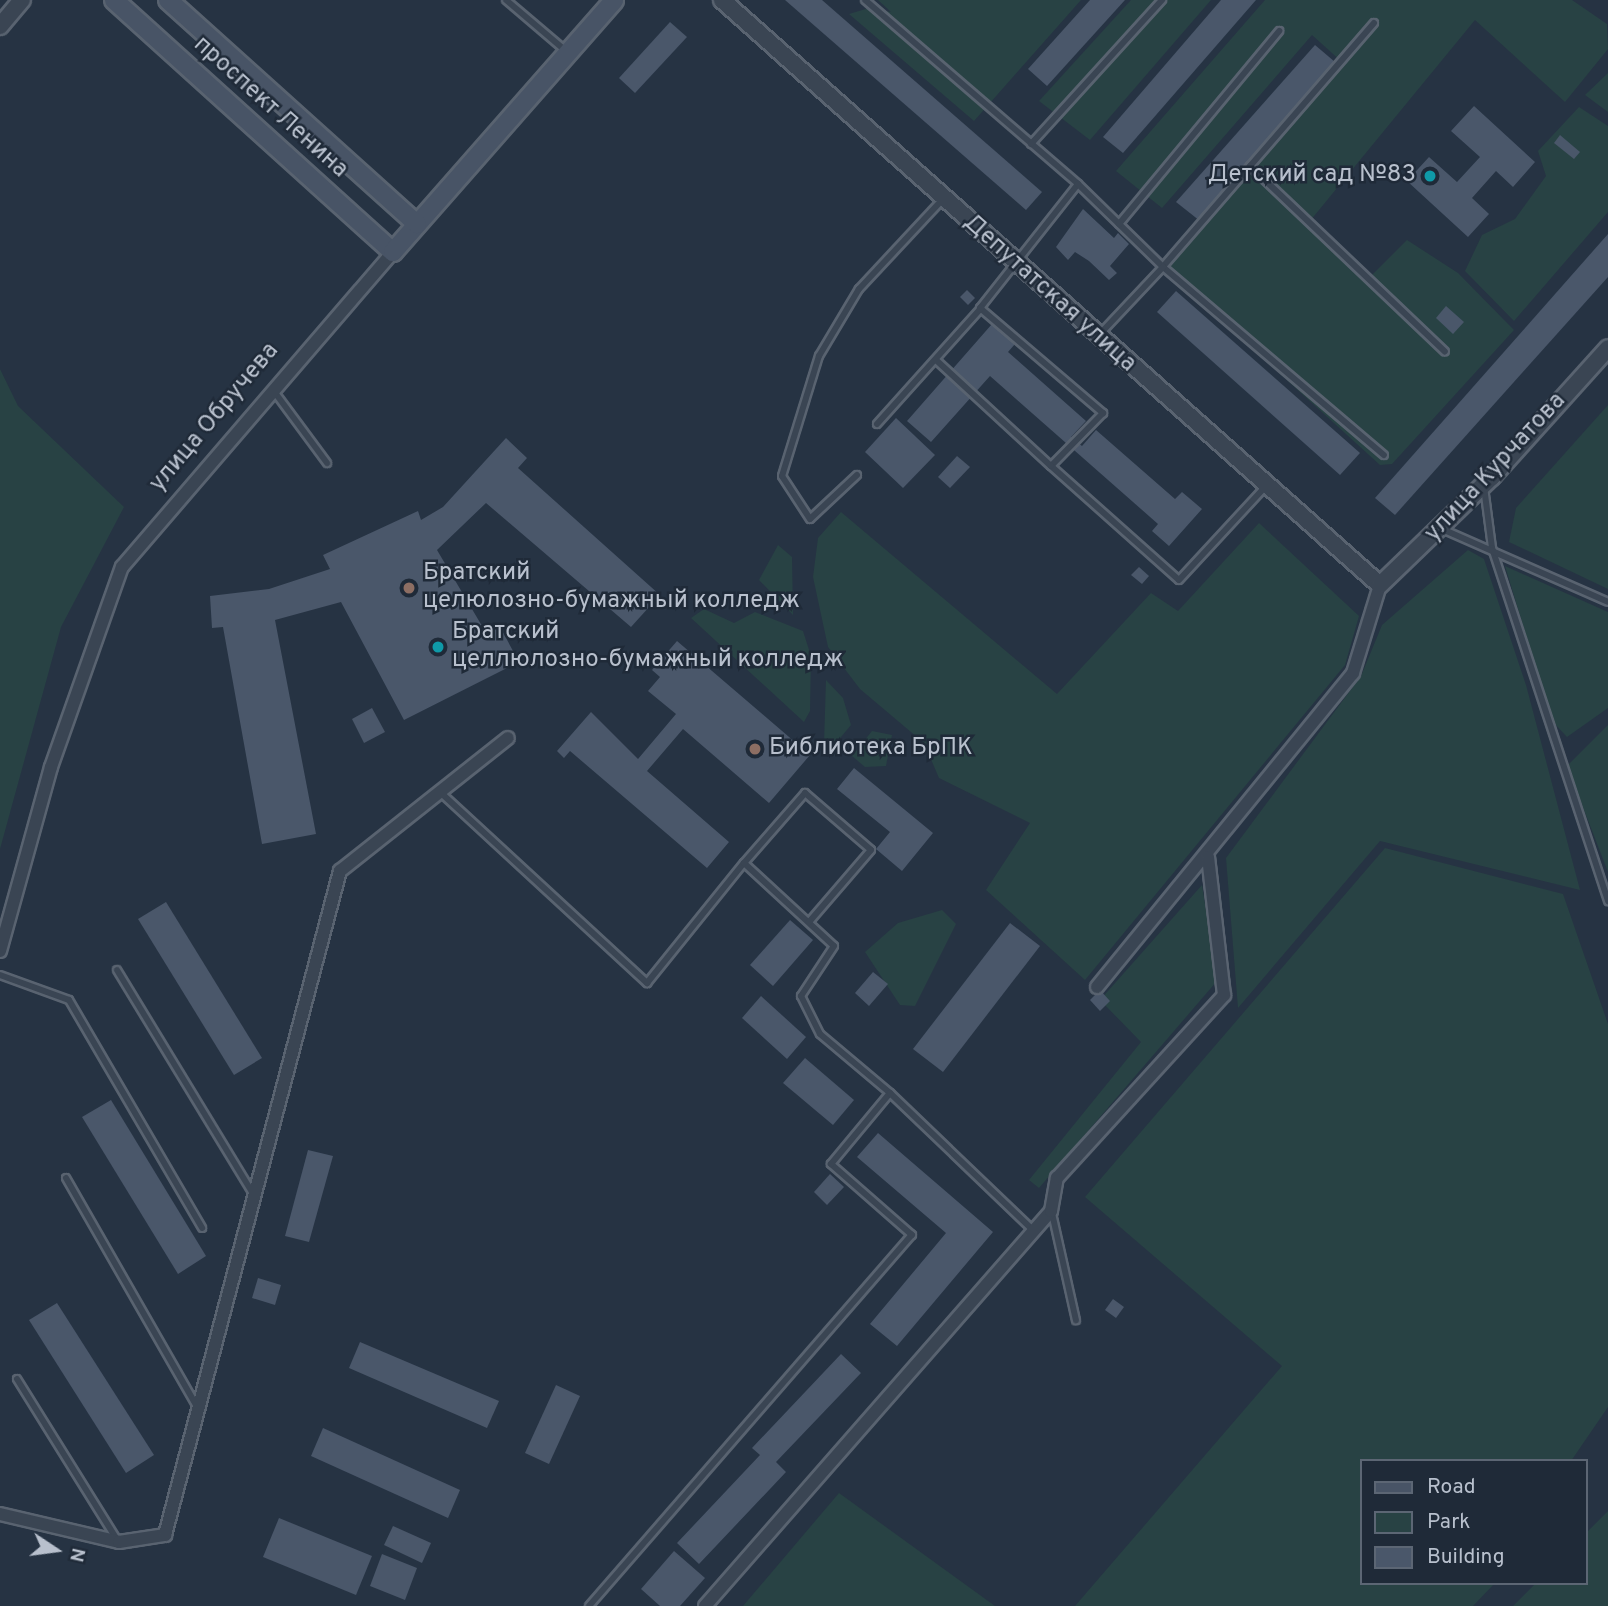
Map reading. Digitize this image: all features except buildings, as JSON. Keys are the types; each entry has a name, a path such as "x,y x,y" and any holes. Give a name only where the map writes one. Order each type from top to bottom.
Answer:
{"main road":[{"name":"проспект Ленина","path":"114,0 393,252"},
{"name":"проспект Ленина","path":"167,0 417,224"},
{"name":"улица Обручева","path":"393,252 566,51 614,0"}],"street":[{"path":"0,26 22,0"},
{"name":"Депутатская улица","path":"722,0 1097,337 1380,585"},
{"name":"улица Обручева","path":"0,951 51,767 122,567 272,388 393,252"},
{"name":"улица Курчатова","path":"1380,585 1484,485 1608,348"},
{"path":"1097,987 1208,857 1353,673 1380,585"},
{"path":"0,1514 119,1542 165,1535 340,871 508,738"},
{"path":"705,1606 1051,1211 1057,1178 1224,995 1208,857"}],"lane":[{"path":"506,0 566,51"},
{"path":"865,0 1078,184 1163,267 1384,455"},
{"path":"1031,144 1162,0"},
{"path":"1097,337 1163,267 1374,23"},
{"path":"1119,224 1279,31"},
{"path":"1250,166 1445,352"},
{"path":"877,424 981,308 1013,262 1078,184"},
{"path":"857,475 810,519 782,476 819,356 859,289 943,199"},
{"path":"981,308 1103,413 1051,466"},
{"path":"936,360 1179,580 1266,486"},
{"path":"272,388 327,463"},
{"path":"1484,485 1492,548 1608,901"},
{"path":"1441,529 1492,548 1608,602"},
{"path":"440,792 647,983 744,863 805,793 871,850 808,922"},
{"path":"744,863 834,946 800,996 820,1034 890,1093 1034,1231"},
{"path":"1601,879 1608,884"},
{"path":"117,970 254,1196"},
{"path":"0,975 69,1000 202,1228"},
{"path":"589,1606 912,1235 831,1164 890,1093"},
{"path":"66,1178 198,1408"},
{"path":"1051,1211 1076,1320"},
{"path":"17,1379 119,1542"}],"green space":[{"path":"878,0 1081,0 974,121 849,14 869,8 891,12"},
{"path":"1131,0 1211,0 1090,140 1039,101"},
{"path":"1265,0 1572,0 1607,24 1608,49 1565,102 1475,20 1310,221 1370,277 1407,240 1458,273 1514,330 1392,464 1380,465 1163,267 1343,63 1312,35 1162,208 1116,171"},
{"path":"1608,73 1608,112 1585,95"},
{"path":"1579,107 1608,126 1608,212 1514,321 1465,271 1482,235 1515,219 1546,176 1538,151"},
{"path":"0,369 18,406 124,507 61,627 0,849"},
{"path":"1608,405 1608,589 1509,542 1516,508"},
{"path":"841,512 1057,694 1151,593 1178,611 1259,523 1359,616 1345,665 1085,980 986,890 1030,823 939,778 924,743 860,689 828,647 813,577 818,538"},
{"path":"778,545 792,557 793,615 759,580"},
{"path":"1468,550 1484,559 1526,685 1580,890 1380,841 1238,1008 1226,858 1361,676 1382,625"},
{"path":"1505,566 1608,612 1608,708 1567,737 1552,721"},
{"path":"704,609 734,623 755,612 803,631 811,656 810,711 804,722 691,618"},
{"path":"826,680 843,698 851,725 836,743 824,743"},
{"path":"1608,725 1608,872 1567,766"},
{"path":"872,731 892,735 886,766 865,767 852,756"},
{"path":"1385,848 1563,894 1608,1024 1608,1407 1572,1459 1360,1459 1360,1585 1493,1585 1473,1606 1075,1606 1282,1366 1085,1197"},
{"path":"1202,885 1217,981 1039,1188 1029,1180 1141,1042 1100,1000"},
{"path":"942,910 956,924 915,1006 900,1005 865,952 898,923"},
{"path":"839,1493 995,1606 743,1606"},
{"path":"1608,1511 1608,1606 1513,1606 1534,1585 1587,1585 1587,1532"}],"place":[{"name":"Детский сад №83","path":"1430,176"},
{"name":"Братский целюлозно-бумажный колледж","path":"409,588"},
{"name":"Братский целлюлозно-бумажный колледж","path":"438,647"},
{"name":"Библиотека БрПК","path":"755,749"}]}
